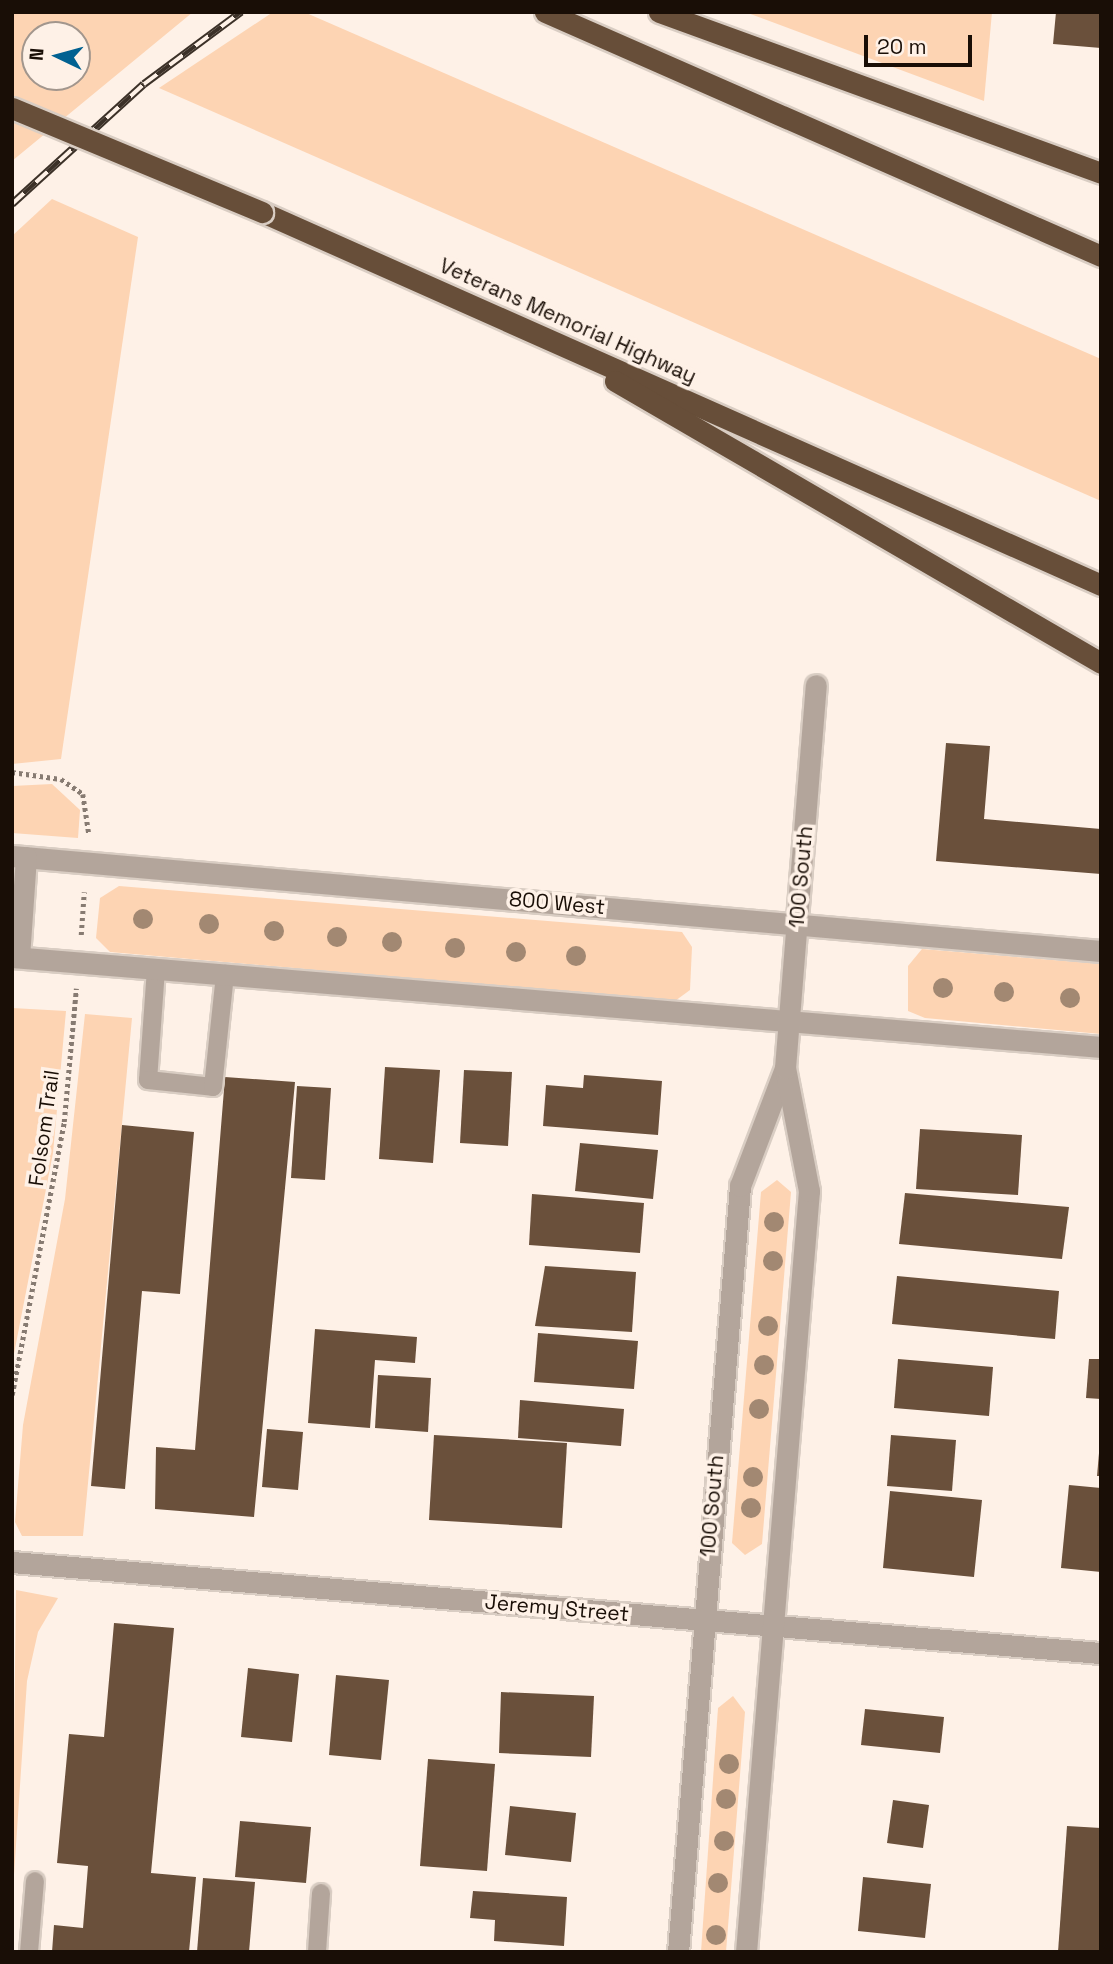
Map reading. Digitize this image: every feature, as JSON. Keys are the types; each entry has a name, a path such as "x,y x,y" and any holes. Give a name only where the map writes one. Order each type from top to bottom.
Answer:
{"highway":[{"path":"545,12 1101,256"},
{"path":"659,12 1101,173"},
{"name":"Veterans Memorial Highway","path":"12,107 262,212 1101,585"},
{"path":"519,326 1101,663"}],"street":[{"name":"100 South","path":"746,1952 809,1191 785,1069 816,685"},
{"name":"800 West","path":"19,856 1101,951"},
{"path":"19,856 15,957 1101,1047"},
{"name":"100 South","path":"678,1952 740,1186 785,1069"},
{"name":"Jeremy Street","path":"12,1562 1101,1653"}],"lane":[{"path":"156,969 148,1080 213,1087 225,974"},
{"path":"29,1952 35,1881"},
{"path":"317,1952 321,1893"}],"path":[{"path":"12,772 51,775 83,794 89,835"},
{"path":"80,946 86,878"},
{"name":"Folsom Trail","path":"12,1395 64,1122 76,989"}],"shaded area":[{"path":"12,12 193,12 12,161"},
{"path":"273,12 304,12 1101,359 1101,501 159,88"},
{"path":"745,12 992,12 984,101"},
{"path":"52,199 138,237 61,759 12,764 12,236"},
{"path":"52,784 80,810 78,838 12,833 12,786"},
{"path":"119,886 682,932 692,947 690,990 675,1001 110,952 96,938 100,898"},
{"path":"922,949 1101,964 1101,1034 925,1018 908,1011 908,966"},
{"path":"12,1008 66,1011 53,1153 12,1364"},
{"path":"85,1014 132,1018 83,1536 22,1536 15,1522 23,1425 65,1199"},
{"path":"777,1180 791,1192 762,1544 745,1555 732,1543 761,1192"},
{"path":"16,1590 58,1598 38,1632 27,1681 12,1905"},
{"path":"733,1696 745,1712 726,1952 701,1952 718,1708"}],"building":[{"path":"1056,12 1101,12 1101,48 1053,44"},
{"path":"946,743 990,746 984,819 1101,829 1101,874 936,861"},
{"path":"385,1067 440,1070 433,1163 379,1159"},
{"path":"464,1070 512,1072 508,1146 460,1143"},
{"path":"584,1075 662,1081 658,1135 543,1126 546,1085 583,1088"},
{"path":"225,1077 295,1082 254,1517 155,1509 156,1447 195,1450"},
{"path":"297,1086 331,1088 325,1180 291,1178"},
{"path":"122,1125 194,1132 180,1294 142,1291 125,1489 91,1486"},
{"path":"920,1129 1022,1135 1018,1195 916,1189"},
{"path":"580,1143 658,1150 653,1199 575,1191"},
{"path":"905,1193 1069,1207 1062,1259 899,1244"},
{"path":"532,1194 644,1203 640,1253 529,1245"},
{"path":"545,1266 636,1272 632,1332 535,1326"},
{"path":"897,1276 1059,1291 1055,1339 892,1324"},
{"path":"315,1329 417,1337 415,1363 375,1360 370,1428 308,1423"},
{"path":"538,1333 638,1341 634,1389 534,1382"},
{"path":"898,1359 993,1367 989,1416 894,1408"},
{"path":"1089,1359 1101,1359 1101,1399 1086,1398"},
{"path":"378,1375 431,1378 428,1432 375,1428"},
{"path":"520,1400 624,1409 621,1446 518,1438"},
{"path":"267,1429 303,1432 298,1490 262,1487"},
{"path":"434,1435 567,1443 562,1528 429,1520"},
{"path":"891,1435 956,1440 952,1491 887,1486"},
{"path":"1099,1453 1101,1476 1097,1476"},
{"path":"1069,1485 1101,1488 1101,1572 1061,1568"},
{"path":"890,1491 982,1500 974,1577 883,1568"},
{"path":"114,1623 174,1628 151,1873 196,1877 189,1952 52,1952 54,1925 83,1928 88,1866 57,1863 69,1734 104,1737"},
{"path":"248,1668 299,1674 292,1742 241,1737"},
{"path":"336,1675 389,1680 381,1760 329,1755"},
{"path":"501,1692 594,1696 591,1757 499,1753"},
{"path":"865,1709 944,1717 940,1753 861,1745"},
{"path":"428,1759 495,1764 487,1871 420,1866"},
{"path":"893,1800 929,1805 923,1848 887,1843"},
{"path":"510,1806 576,1813 571,1862 505,1855"},
{"path":"240,1821 311,1827 306,1883 235,1877"},
{"path":"1067,1826 1101,1828 1101,1952 1058,1952"},
{"path":"863,1877 931,1884 925,1938 858,1931"},
{"path":"203,1878 255,1882 249,1952 197,1952"},
{"path":"473,1891 567,1897 564,1946 494,1941 495,1920 470,1918"}],"railway":[{"path":"12,204 144,84 241,12"}]}
